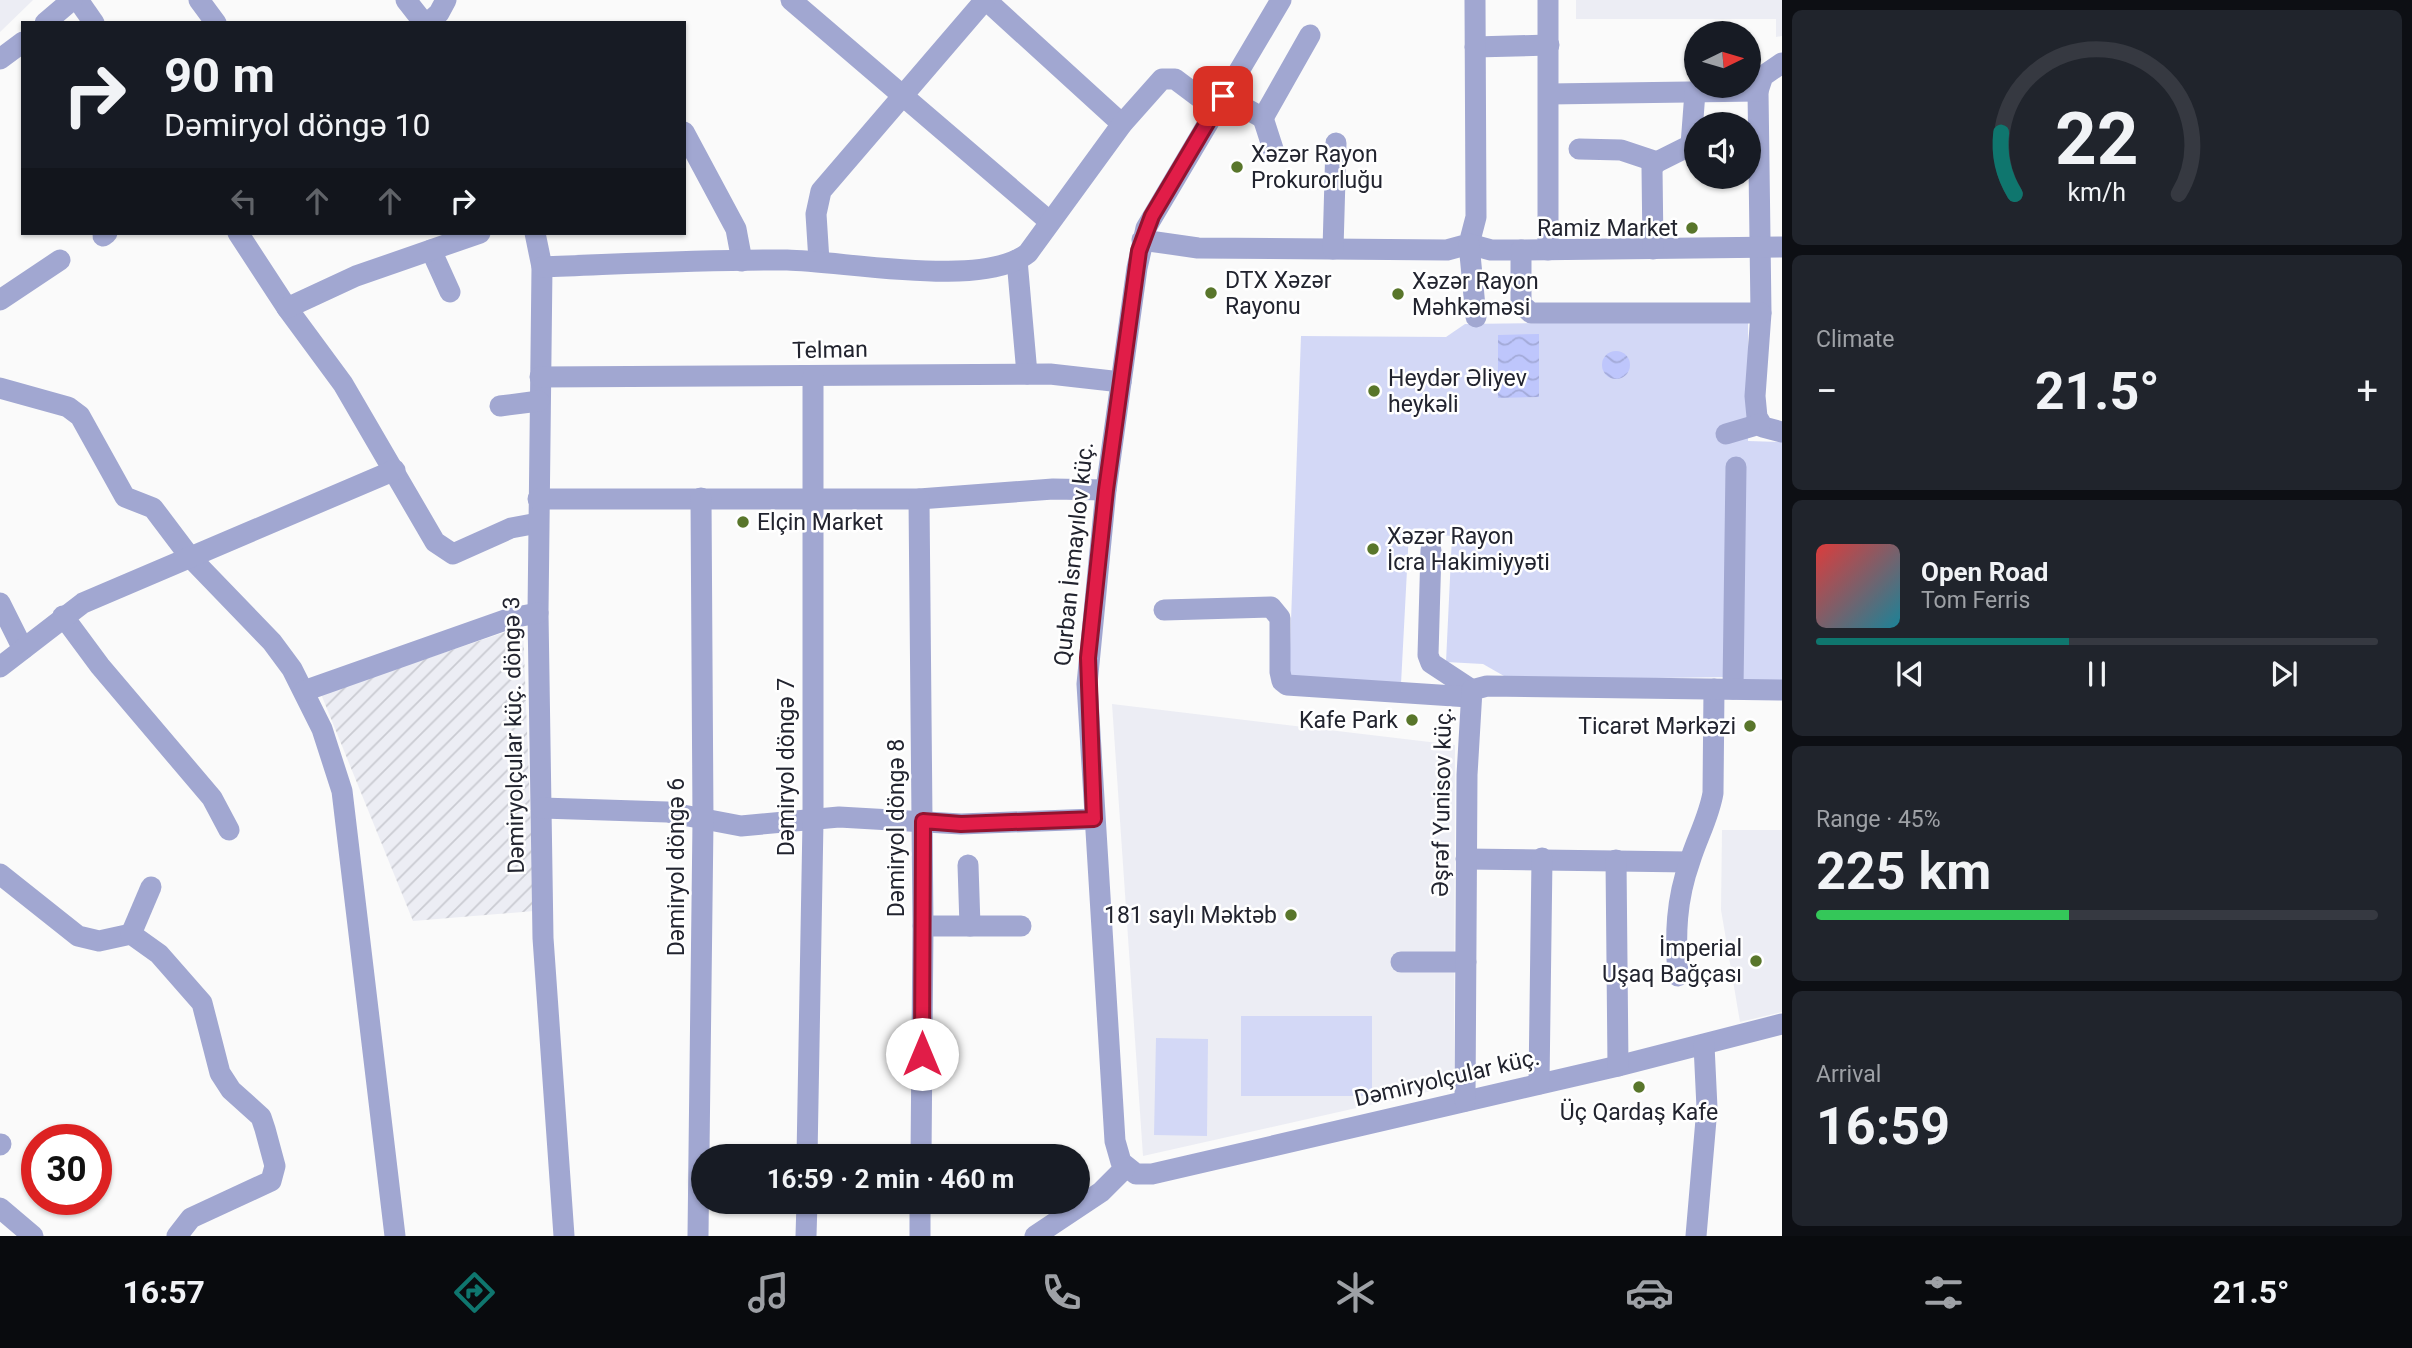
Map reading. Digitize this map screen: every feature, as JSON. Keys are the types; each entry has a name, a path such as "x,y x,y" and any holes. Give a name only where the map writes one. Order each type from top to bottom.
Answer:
{"street":[{"path":"48,21 72,0"},
{"path":"78,0 93,21"},
{"path":"199,0 215,21"},
{"path":"406,0 424,21"},
{"path":"429,21 439,13 446,0"},
{"path":"791,0 1049,221"},
{"path":"818,261 816,214 821,191 986,0 1122,124"},
{"path":"1475,0 1476,217 1469,244 1476,317"},
{"path":"1548,0 1548,250"},
{"name":"Qurban İsmayılov küç.","path":"1125,1168 1115,1141 1087,684 1106,490 1142,240 1152,216 1273,3"},
{"path":"1274,152 1263,118 1310,35"},
{"path":"0,59 21,43"},
{"path":"1475,47 1549,45"},
{"path":"1761,82 1763,76 1782,63"},
{"path":"542,267 818,261 965,271 1017,260 1028,253 1122,124 1166,77 1219,102 1263,118"},
{"path":"1549,94 1684,92"},
{"path":"1653,249 1653,168 1657,162 1691,145 1695,98"},
{"path":"1759,98 1772,248 1761,313 1755,396 1760,424 1767,430 1782,432"},
{"path":"686,136 736,229 742,261"},
{"path":"1333,249 1336,143"},
{"path":"1579,149 1621,150 1657,162"},
{"path":"238,235 286,308 337,375 435,542 453,554 511,528 538,523"},
{"path":"286,308 356,276 474,235"},
{"name":"Dəmiryolçular küç. döngə 3","path":"536,235 542,267 537,613 545,993 564,1236"},
{"path":"1142,240 1180,248 1447,250 1469,244 1491,250 1772,248"},
{"path":"431,250 450,292"},
{"path":"1521,250 1521,304 1531,313 1761,313"},
{"path":"0,300 60,260"},
{"path":"1017,260 1027,374"},
{"name":"Telman","path":"540,377 1027,374 1074,375 1121,382"},
{"name":"Dəmiryol döngə 7","path":"807,1144 813,821 813,377"},
{"path":"0,388 68,407 80,416 92,433 119,489 132,501 153,508 190,557 272,642 304,691 322,729 342,791 395,1236"},
{"path":"500,405 539,401"},
{"path":"1726,434 1760,424"},
{"path":"1678,976 1676,914 1689,862 1710,809 1713,793 1724,689 1736,467"},
{"path":"0,667 63,616 101,594 394,470"},
{"path":"538,499 919,499 1053,489 1106,490"},
{"name":"Dəmiryol döngə 6","path":"698,1236 703,821 701,498"},
{"name":"Dəmiryol döngə 8","path":"919,499 923,821 921,1144"},
{"path":"1431,550 1428,655 1438,669 1471,694"},
{"path":"0,603 23,649"},
{"path":"1164,610 1271,607 1280,618 1280,672 1282,681 1287,685 1471,694"},
{"path":"304,691 512,618 537,613"},
{"path":"63,616 100,666 212,798 229,830"},
{"name":"Əşrəf Yunisov küç.","path":"1465,1101 1466,859 1471,694 1487,686 1782,690"},
{"path":"542,808 667,812 741,827 858,817 961,824 1094,819"},
{"path":"1539,1084 1542,858"},
{"path":"1466,859 1689,862"},
{"path":"1616,860 1618,1066"},
{"path":"968,865 970,926"},
{"path":"0,874 78,936 99,941 131,933"},
{"path":"131,933 150,887"},
{"path":"923,926 1021,926"},
{"path":"131,933 159,954 202,1003 220,1073 232,1090 261,1117 275,1166 275,1174 265,1185 191,1218 177,1236"},
{"path":"1401,962 1466,962"},
{"name":"Dəmiryolçular küç.","path":"1125,1168 1136,1174 1152,1174 1618,1066 1782,1024"},
{"path":"1696,1236 1707,1108 1704,1045"},
{"path":"1035,1236 1101,1192 1125,1168"},
{"path":"0,1208 33,1236"},
{"path":"806,1236 807,1214"},
{"path":"920,1214 920,1236"}],"shaded area":[{"path":"0,0 33,0 0,32"},
{"path":"1576,0 1782,0 1782,36 1776,37 1776,19 1576,19"},
{"path":"1748,320 1748,441 1782,442 1782,682 1746,682 1732,677 1511,680 1483,664 1446,662 1452,536 1409,532 1401,684 1289,678 1301,336 1446,337 1465,324"},
{"path":"523,626 534,911 413,921 321,694"},
{"name":"181 saylı Məktəb","path":"1112,704 1455,745 1454,1086 1143,1156"},
{"name":"İmperial Uşaq Bağçası","path":"1722,830 1782,830 1782,1012 1740,1022 1721,910"},
{"path":"1241,1016 1372,1016 1372,1096 1241,1096"},
{"path":"1156,1038 1208,1039 1207,1136 1154,1135"}],"water":[{"path":"1539,334 1539,397 1498,398 1498,335"},
{"path":"1616,351 1626,355 1630,365 1626,375 1616,379 1606,375 1602,365 1606,355"}],"place":[{"name":"Xəzər Rayon Prokurorluğu","path":"1237,167"},
{"name":"Ramiz Market","path":"1692,228"},
{"name":"DTX Xəzər Rayonu","path":"1211,293"},
{"name":"Xəzər Rayon Məhkəməsi","path":"1398,294"},
{"name":"Heydər Əliyev heykəli","path":"1374,391"},
{"name":"Elçin Market","path":"743,522"},
{"name":"Xəzər Rayon İcra Hakimiyyəti","path":"1373,549"},
{"name":"Kafe Park","path":"1412,720"},
{"name":"Ticarət Mərkəzi","path":"1750,726"},
{"name":"181 saylı Məktəb","path":"1291,915"},
{"name":"İmperial Uşaq Bağçası","path":"1756,961"},
{"name":"Üç Qardaş Kafe","path":"1639,1087"}],"route":[{"path":"922,1054 923,821 961,824 1094,819 1087,708 1088,658 1106,490 1139,251 1152,216 1223,96"}]}
